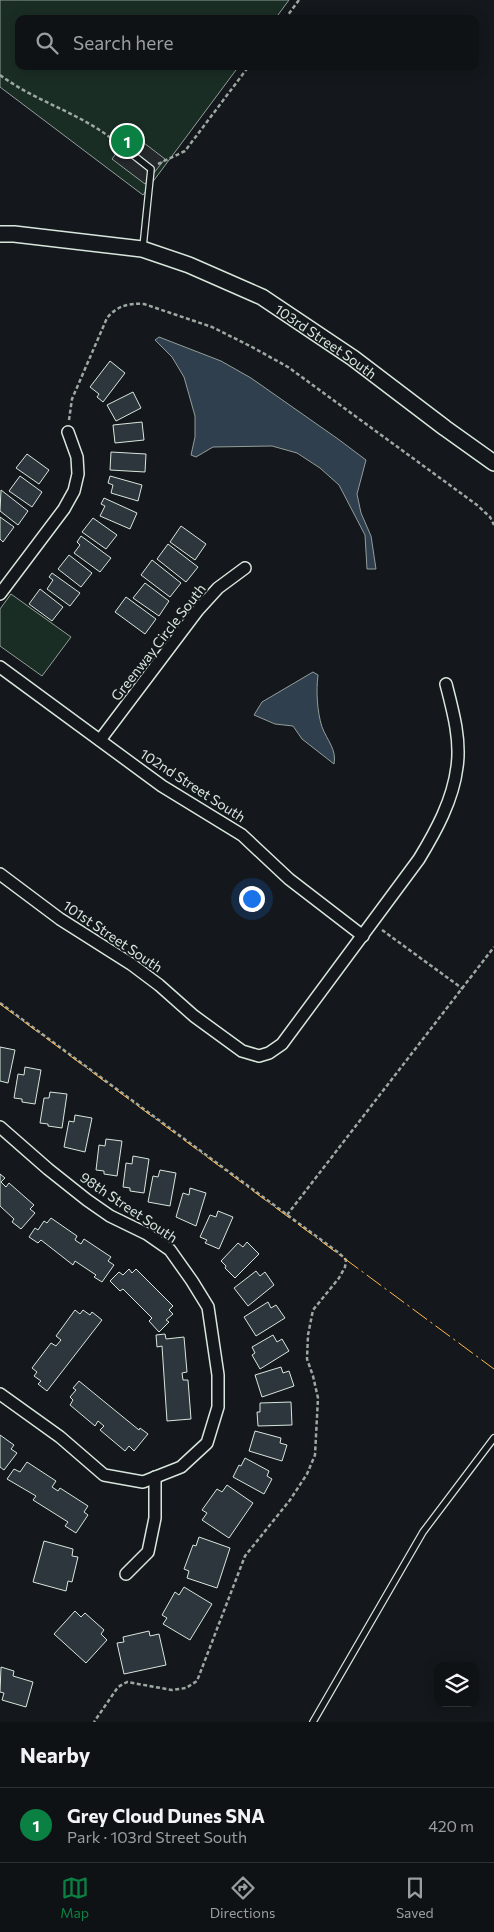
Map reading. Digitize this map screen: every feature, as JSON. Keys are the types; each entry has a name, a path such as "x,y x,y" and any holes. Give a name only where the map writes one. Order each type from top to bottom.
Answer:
{"street":[{"name":"103rd Street South","path":"0,234 142,249 189,265 262,297 353,358 494,463"},
{"path":"0,594 64,509 74,491 78,474 77,457 68,432"},
{"name":"Greenway Circle South","path":"100,740 198,610 218,588 245,568"},
{"name":"102nd Street South","path":"0,667 162,786 242,835 289,879 363,936"},
{"path":"363,936 419,859 436,830 451,793 457,766 456,730 446,684"},
{"name":"101st Street South","path":"0,874 60,919 132,964 242,1051 259,1056 269,1053 282,1044 363,936"},
{"name":"98th Street South","path":"0,1127 87,1200 110,1216 146,1234 170,1250 208,1307 218,1375 218,1407 207,1443 182,1467 143,1482 104,1475 60,1437 0,1394"},
{"path":"126,1574 148,1552 155,1518 155,1477"}],"lane":[{"path":"123,147 151,169 142,249"},
{"path":"313,1722 423,1532 494,1438"}],"path":[{"path":"287,15 299,0"},
{"path":"151,169 168,158 185,151 246,70"},
{"path":"0,75 27,93 104,131 123,147"},
{"path":"68,432 72,399 107,318 113,311 122,306 133,303 144,304 212,327 252,346 288,367 477,505 490,517 494,526"},
{"path":"382,930 463,989"},
{"path":"288,1214 494,947"},
{"path":"94,1722 112,1697"}],"green space":[{"path":"0,0 289,0 278,15 15,15 15,70 236,70 143,195 0,87"},
{"path":"11,594 71,637 42,676 0,646 0,609"}],"shaded area":[{"path":"131,133 165,159 145,184 112,159"}],"water":[{"path":"159,337 221,361 251,378 366,460 357,494 361,513 371,536 376,569 367,569 365,535 339,485 320,468 297,453 272,446 213,447 196,457 191,455 195,437 195,416 184,377 172,357 155,340"},
{"path":"313,672 318,675 319,714 322,727 333,750 334,764 302,739 293,726 275,724 254,715 262,702"}],"building":[{"path":"110,361 125,373 103,402 97,397 99,394 90,387"},
{"path":"133,392 141,408 116,421 107,405"},
{"path":"142,422 144,440 115,443 113,425"},
{"path":"111,452 146,454 145,472 110,470"},
{"path":"27,454 49,470 39,484 16,468"},
{"path":"20,476 42,492 32,507 9,491"},
{"path":"110,476 142,485 138,501 111,493 113,485 108,483"},
{"path":"1,490 28,511 18,525 0,511"},
{"path":"104,498 137,513 130,529 100,516 105,506 101,504"},
{"path":"0,517 14,527 3,542 0,539"},
{"path":"93,518 117,535 106,549 82,532"},
{"path":"181,526 206,544 195,560 170,542"},
{"path":"81,536 111,558 100,572 74,553 80,545 77,542"},
{"path":"168,544 198,567 186,582 157,559"},
{"path":"69,555 92,573 81,587 58,569"},
{"path":"152,560 181,583 170,597 141,575"},
{"path":"52,573 80,593 70,606 47,589 53,580 49,577"},
{"path":"145,583 169,601 159,616 133,598"},
{"path":"40,589 63,607 52,621 29,604"},
{"path":"126,597 156,619 145,634 115,612"},
{"path":"0,1047 15,1050 8,1083 0,1081"},
{"path":"25,1067 41,1070 35,1104 22,1102 22,1099 14,1098 18,1074 24,1075"},
{"path":"50,1092 67,1094 62,1128 40,1123 44,1098 49,1098"},
{"path":"75,1115 92,1118 85,1152 64,1147 69,1121 74,1122"},
{"path":"106,1139 122,1141 117,1176 104,1174 104,1171 96,1170 99,1145 105,1146"},
{"path":"133,1156 149,1159 144,1193 130,1191 130,1188 123,1187 126,1163 132,1164"},
{"path":"160,1170 176,1173 170,1206 148,1202 153,1176 158,1177"},
{"path":"0,1174 5,1178 1,1182 6,1187 9,1183 34,1205 30,1209 35,1213 21,1229 12,1222 14,1219 0,1206"},
{"path":"190,1188 206,1193 196,1226 176,1217 183,1193 189,1195"},
{"path":"218,1211 233,1217 219,1249 205,1243 207,1240 200,1237 210,1215 216,1217"},
{"path":"51,1218 77,1236 75,1240 81,1244 84,1239 111,1257 108,1261 114,1265 102,1282 94,1277 96,1275 75,1261 73,1265 41,1240 38,1243 29,1237 35,1228 38,1230 44,1221 47,1223"},
{"path":"247,1242 259,1254 235,1278 221,1261 238,1243 243,1247"},
{"path":"129,1269 132,1273 136,1269 173,1306 169,1310 173,1314 166,1320 169,1322 159,1332 149,1321 152,1318 123,1289 120,1291 110,1281 119,1272 123,1275"},
{"path":"256,1271 260,1276 265,1272 274,1285 248,1306 234,1288"},
{"path":"268,1302 271,1308 276,1305 285,1318 256,1336 244,1317"},
{"path":"75,1310 80,1314 83,1310 90,1315 92,1312 102,1320 47,1391 38,1384 41,1381 34,1376 37,1372 32,1368 51,1343 56,1346 61,1340 56,1336"},
{"path":"165,1334 166,1339 184,1337 187,1372 182,1373 183,1380 188,1380 191,1419 167,1421 162,1346 157,1347 156,1335"},
{"path":"273,1335 277,1342 282,1339 289,1351 260,1369 252,1355 255,1353 252,1347"},
{"path":"281,1367 283,1373 289,1371 294,1386 262,1397 255,1375"},
{"path":"79,1381 139,1430 140,1428 148,1434 134,1451 129,1446 125,1451 100,1430 104,1426 98,1421 95,1426 70,1405 73,1400 70,1397 76,1390 73,1388"},
{"path":"291,1402 292,1425 258,1426 257,1412 260,1412 260,1403"},
{"path":"255,1431 281,1438 280,1443 287,1445 282,1461 249,1451"},
{"path":"0,1435 14,1445 11,1449 17,1453 4,1470 0,1467"},
{"path":"245,1458 269,1471 267,1476 272,1479 264,1494 233,1477"},
{"path":"27,1462 56,1481 52,1487 58,1491 60,1488 88,1506 84,1512 88,1515 76,1533 65,1526 68,1522 33,1500 36,1496 7,1479 14,1469 20,1472"},
{"path":"227,1485 253,1503 229,1538 202,1520 207,1513 202,1510 217,1489 222,1492"},
{"path":"199,1537 230,1548 217,1588 187,1578 189,1571 184,1569 193,1545 196,1546"},
{"path":"44,1541 73,1549 72,1556 78,1557 72,1582 68,1581 66,1591 33,1582"},
{"path":"184,1587 212,1604 190,1640 163,1624 167,1618 162,1615 175,1592 179,1595"},
{"path":"75,1611 81,1617 85,1613 104,1630 101,1634 107,1640 86,1663 54,1634"},
{"path":"149,1631 150,1636 159,1634 166,1665 124,1674 117,1643 124,1642 123,1637"},
{"path":"1,1667 14,1671 13,1676 33,1682 26,1707 2,1700 4,1693 0,1692"}],"power":[{"path":"0,1004 494,1369"}],"place":[{"name":"Grey Cloud Dunes SNA","path":"127,141"}]}
